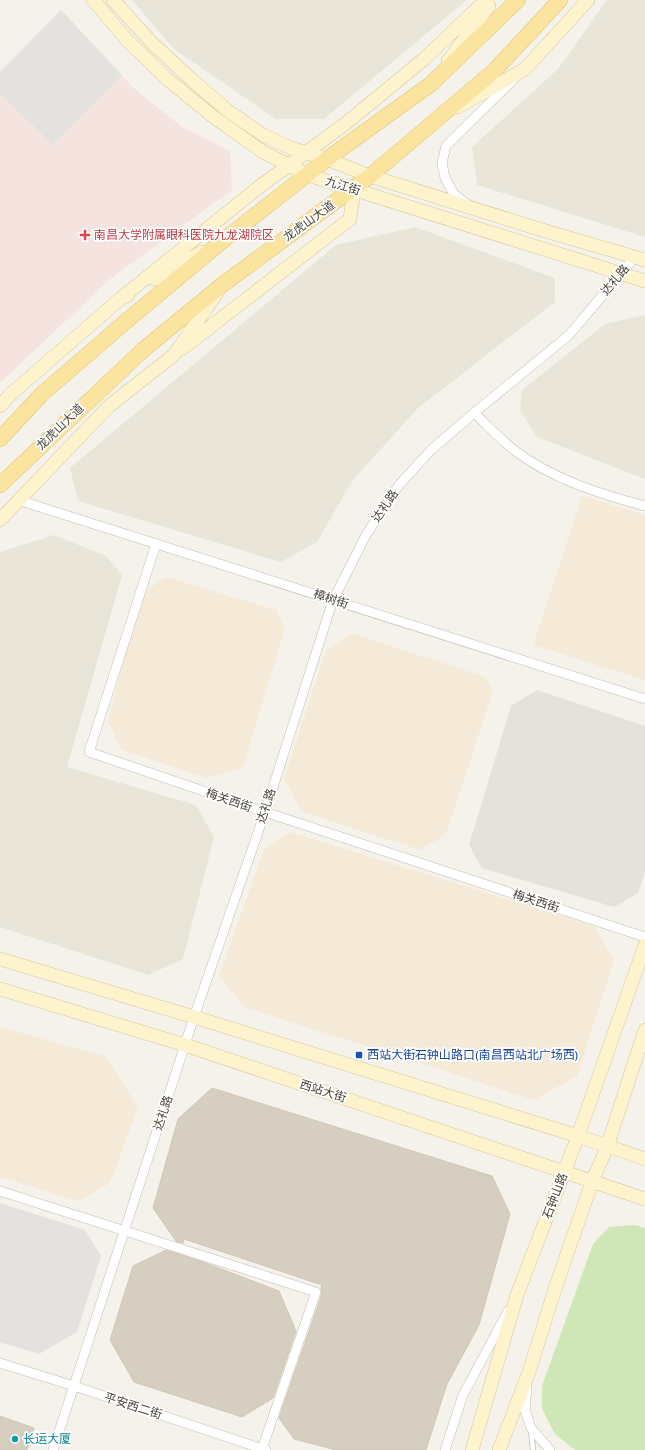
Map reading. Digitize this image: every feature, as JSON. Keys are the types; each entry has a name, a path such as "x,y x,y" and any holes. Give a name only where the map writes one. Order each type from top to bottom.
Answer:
{"main road":[{"name":"九江街","path":"93,0 127,40 167,79 215,118 263,152 308,175 645,281"},
{"name":"九江街","path":"113,0 152,43 192,80 228,111 263,135 306,153 327,159 370,176 640,258"},
{"path":"0,406 11,394 120,299 258,188 345,124 424,58 486,0"},
{"path":"431,84 494,0"},
{"path":"0,439 42,394 124,323 226,238 327,159 431,84 518,0"},
{"name":"龙虎山大道","path":"0,485 142,350 222,285 354,189 494,71 560,0"},
{"path":"437,119 525,69 588,0"},
{"path":"0,520 109,406 350,219 354,189"},
{"path":"120,299 226,238"},
{"path":"174,355 222,285"},
{"name":"石钟山路","path":"472,1450 517,1295 578,1136 645,945"},
{"path":"0,959 194,1017 578,1136 645,1159"},
{"name":"西站大街","path":"0,989 185,1045 645,1199"},
{"path":"499,1450 528,1372 592,1182 607,1146 645,1030"}],"street":[{"path":"475,209 454,194 445,178 442,163 446,146 525,69"},
{"name":"达礼路","path":"53,1450 194,1017 265,812 333,600 366,535 399,485 431,450 569,335 620,273 640,258"},
{"path":"474,413 514,450 551,473 605,496 645,506"},
{"name":"樟树街","path":"18,500 645,698"},
{"name":"梅关西街","path":"156,544 89,752 265,812 645,937"},
{"path":"0,1191 316,1292 264,1449"},
{"path":"445,1450 462,1394 517,1295"},
{"name":"平安西二街","path":"0,1363 264,1449"},
{"path":"528,1372 525,1410 531,1428 550,1450"}],"lane":[{"path":"531,1428 533,1450"}],"shaded area":[{"path":"132,0 467,0 324,119 276,119 175,50"},
{"path":"607,0 645,0 645,237 477,185 472,147 558,69"},
{"path":"61,10 122,75 53,145 0,94 0,72"},
{"name":"南昌大学附属眼科医院九龙湖院区","path":"122,75 131,86 182,127 230,151 232,190 110,279 0,383 0,94 53,145"},
{"path":"415,227 555,278 555,302 418,408 352,481 317,542 281,562 78,501 70,468 336,245"},
{"path":"645,315 645,479 537,437 520,410 522,390 605,324"},
{"path":"582,496 645,515 645,680 533,645"},
{"path":"54,535 106,556 122,575 67,767 196,805 214,837 183,959 148,975 0,927 0,552"},
{"path":"166,577 276,610 285,629 243,767 207,778 121,750 108,721 141,594"},
{"path":"352,633 485,677 493,691 446,834 420,850 301,811 284,779 326,650"},
{"path":"537,690 645,726 645,871 638,893 614,907 482,868 469,845 511,706"},
{"path":"290,832 594,926 614,960 577,1076 534,1100 244,1007 219,976 264,849"},
{"path":"0,1027 107,1057 138,1108 110,1183 78,1201 0,1177"},
{"path":"0,1203 85,1230 101,1256 77,1332 39,1354 0,1342"}],"green space":[{"path":"635,1225 645,1228 645,1450 575,1450 555,1434 542,1409 542,1386 593,1244 609,1227"}],"building":[{"path":"212,1088 492,1176 510,1214 479,1325 447,1384 426,1450 336,1450 294,1439 279,1418 322,1294 322,1285 184,1239 183,1243 176,1241 153,1208 178,1119"},
{"path":"166,1250 203,1262 279,1291 296,1331 273,1398 242,1417 134,1382 110,1340 133,1266"},
{"name":"长运大厦","path":"0,1416 34,1428 27,1450 0,1450"}],"place":[{"name":"南昌大学附属眼科医院九龙湖院区","path":"85,235"},
{"name":"西站大街石钟山路口(南昌西站北广场西)","path":"359,1055"},
{"name":"长运大厦","path":"15,1439"}]}
